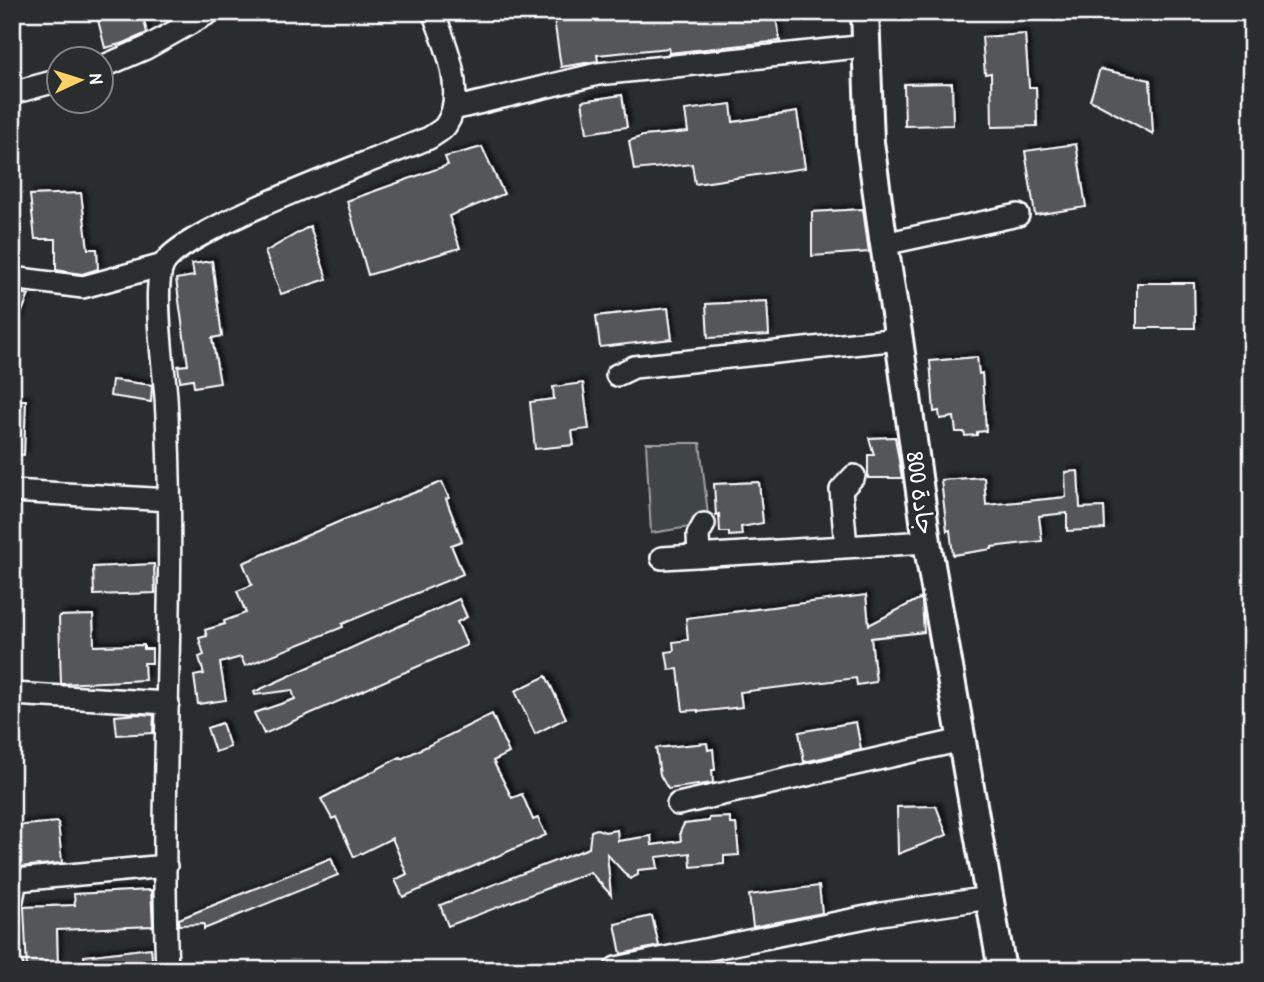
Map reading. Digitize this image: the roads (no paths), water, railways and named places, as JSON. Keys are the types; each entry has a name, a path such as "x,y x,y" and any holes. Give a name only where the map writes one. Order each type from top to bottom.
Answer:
{"main road":[{"name":"جادة 800","path":"865,12 870,142 884,244 900,339 927,542 1002,970"}],"street":[{"path":"116,61 146,48 210,12"},
{"path":"12,278 83,287 163,265 182,245 218,226 429,138 446,127 453,109 451,56 433,12"},
{"path":"453,109 598,74 867,46"},
{"path":"12,93 46,84"},
{"path":"884,244 1018,215"},
{"path":"163,265 158,299 170,500 167,970"},
{"path":"617,375 634,367 900,339"},
{"path":"846,547 841,490 854,477"},
{"path":"12,491 170,500"},
{"path":"699,556 698,535 704,524"},
{"path":"662,558 927,542"},
{"path":"12,694 168,703"},
{"path":"678,804 962,740"},
{"path":"12,900 16,880 166,866"},
{"path":"616,968 881,914 989,898"}]}
